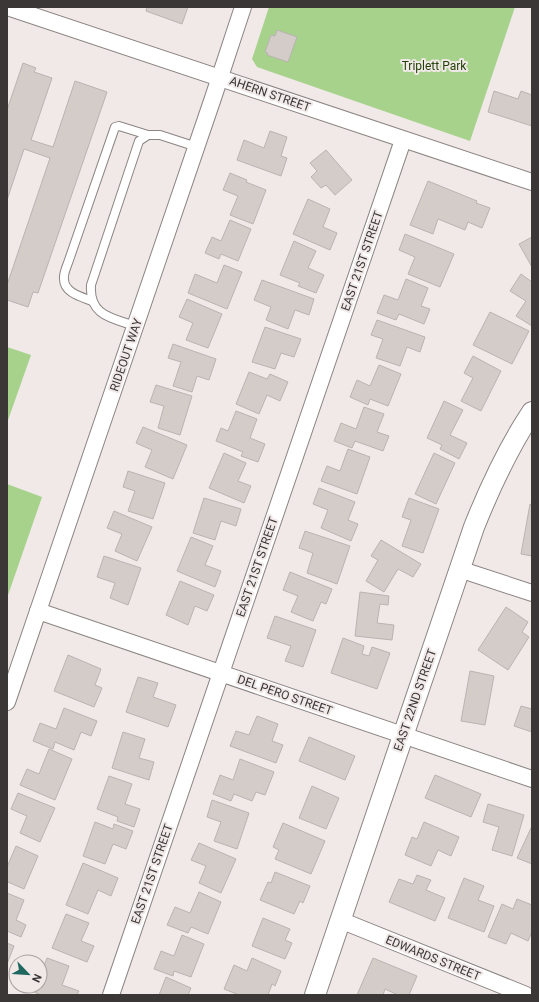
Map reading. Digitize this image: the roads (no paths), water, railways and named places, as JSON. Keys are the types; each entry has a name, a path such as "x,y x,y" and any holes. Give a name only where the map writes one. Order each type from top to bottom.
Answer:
{"street":[{"name":"AHERN STREET","path":"7,7 532,182"},
{"name":"RIDEOUT WAY","path":"7,702 197,147 243,7"},
{"name":"EAST 21ST STREET","path":"111,995 403,140"},
{"name":"EAST 22ND STREET","path":"315,995 459,569 487,493 508,452 532,412"},
{"path":"459,569 532,593"},
{"name":"DEL PERO STREET","path":"38,611 532,779"},
{"name":"EDWARDS STREET","path":"340,920 526,995"}],"lane":[{"path":"92,301 76,295 68,289 64,279 69,260 115,127 119,126 148,135 160,135 197,147"},
{"path":"136,326 104,315 94,306 90,295 91,285 140,141 148,135"}],"park label":[{"name":"Triplett Park","path":"434,66"}]}
